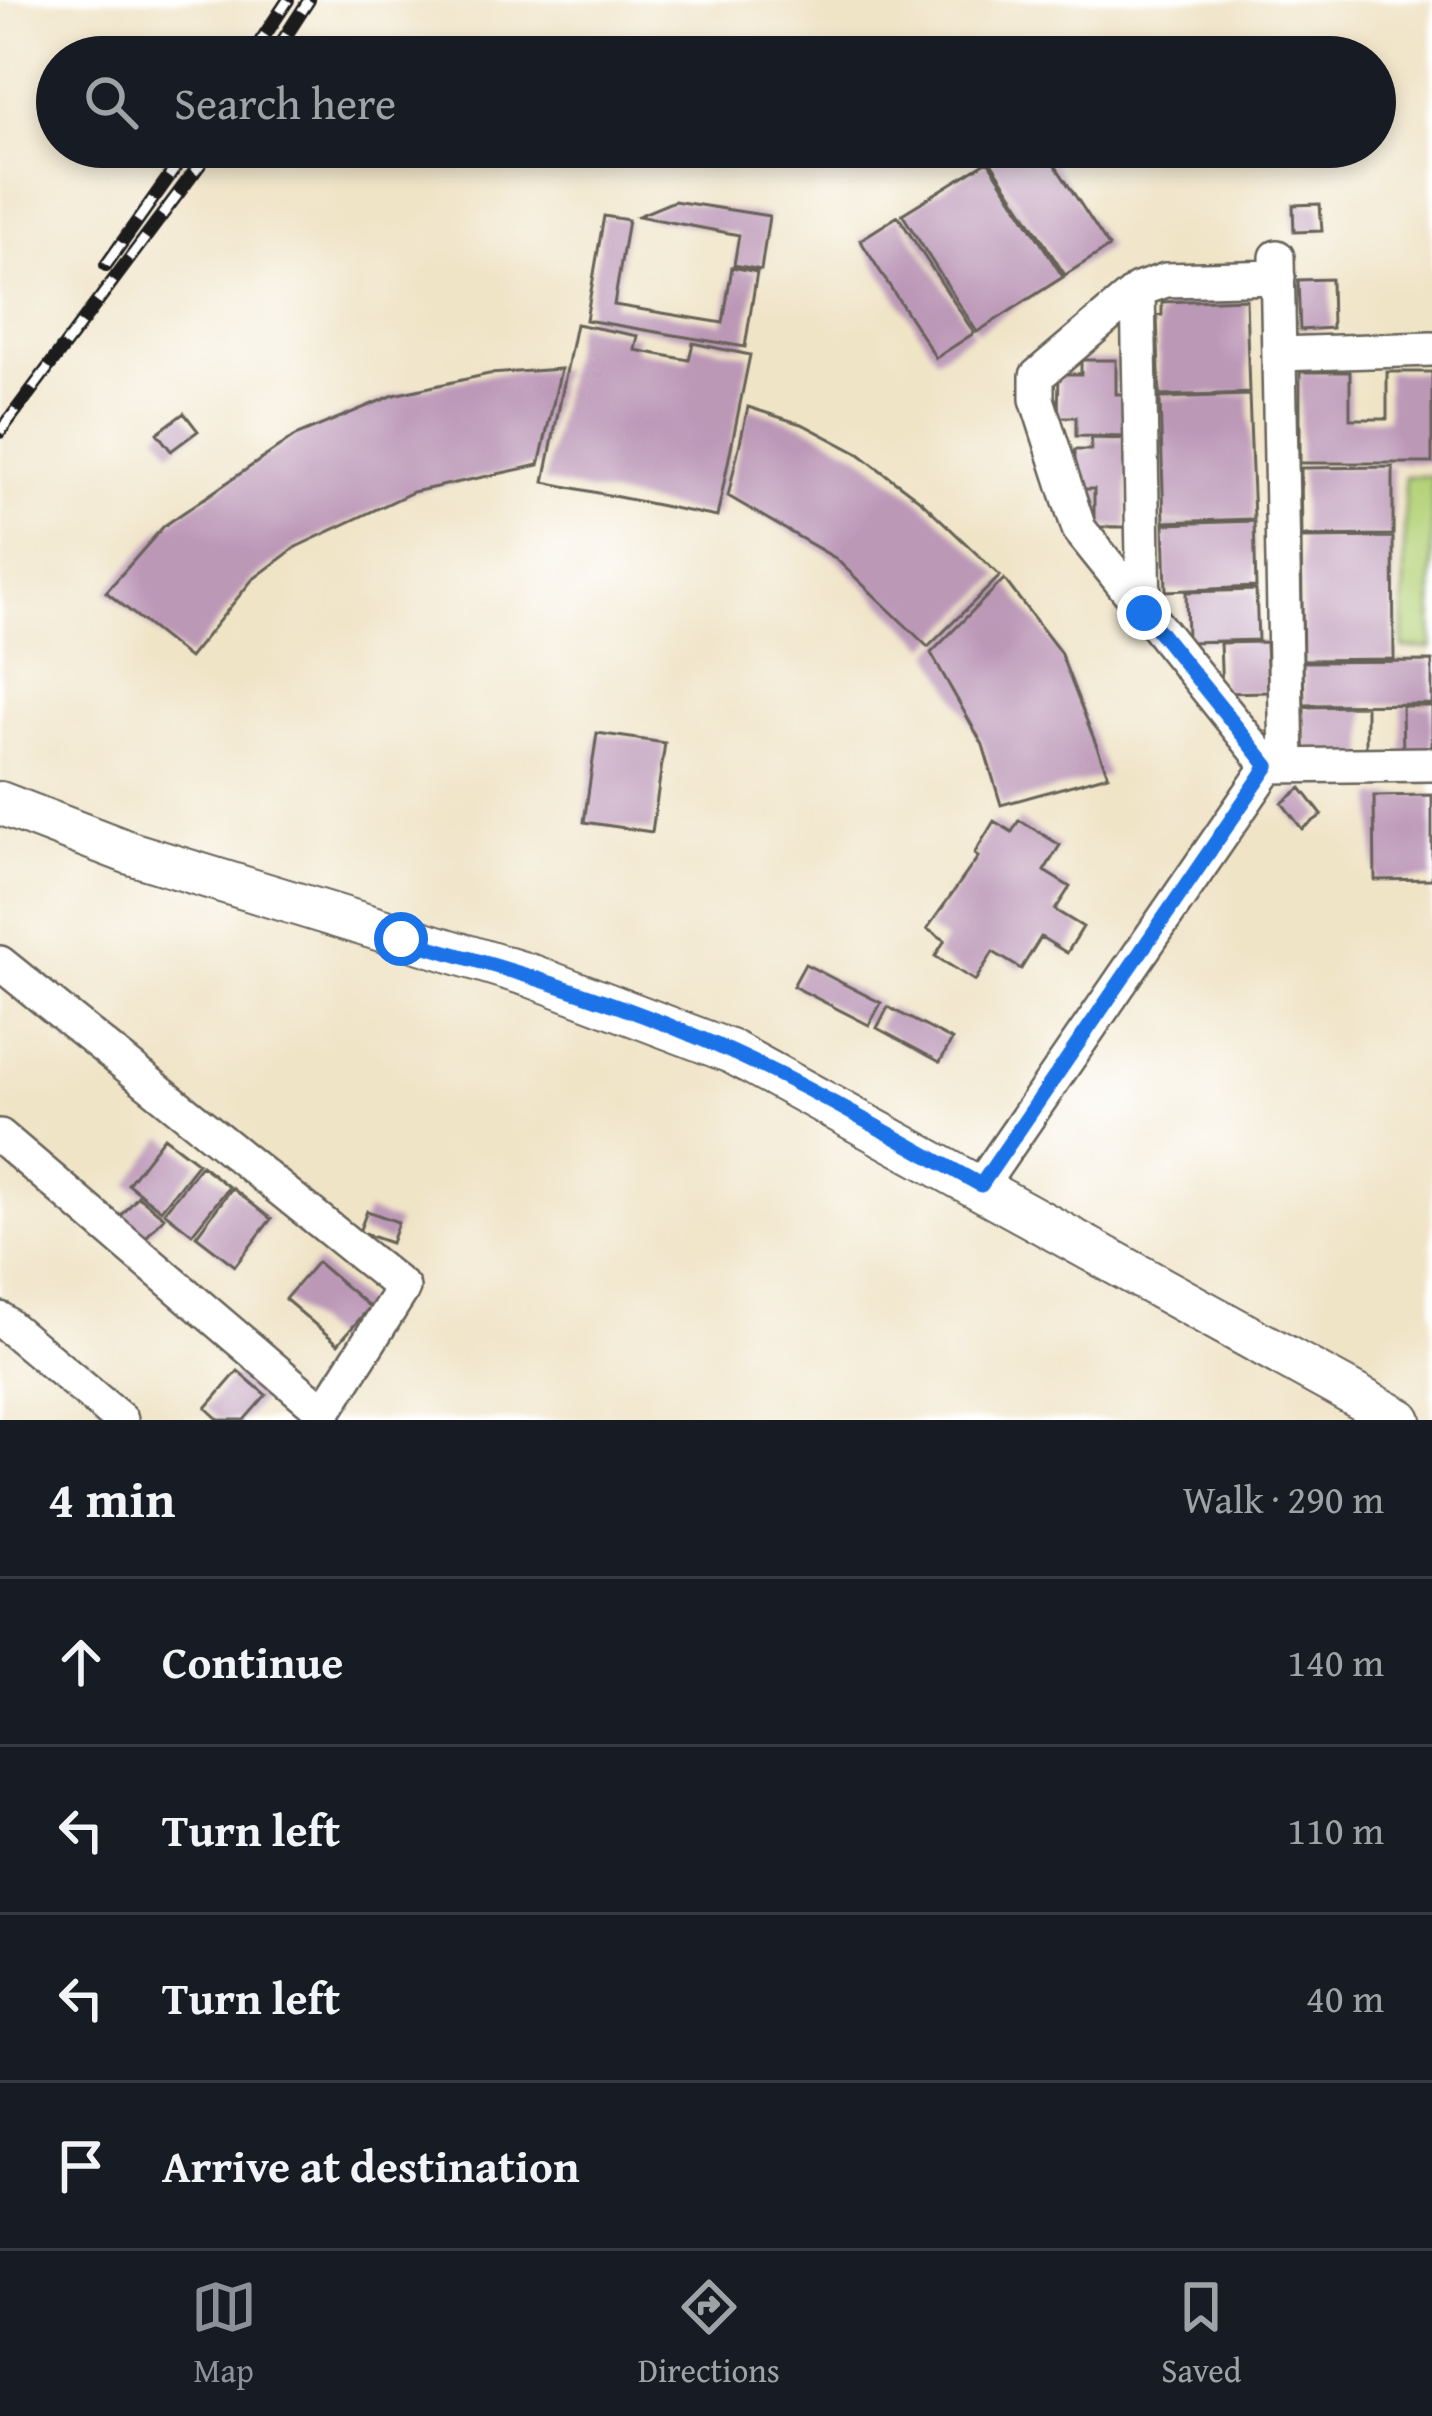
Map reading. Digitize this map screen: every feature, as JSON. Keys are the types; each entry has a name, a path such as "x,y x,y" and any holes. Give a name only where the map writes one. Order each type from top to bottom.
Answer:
{"street":[{"path":"981,1185 1278,765 1278,267 1166,280 1138,290 1044,369 1035,386 1079,529 1144,613 1278,765 1432,764"},
{"path":"1138,290 1144,613"},
{"path":"1280,354 1432,349"},
{"path":"0,803 130,853 532,976 671,1026 767,1069 1400,1420"},
{"path":"0,963 403,1288 322,1416 0,1136"},
{"path":"0,1319 121,1420"}],"green space":[{"path":"1405,476 1432,476 1432,648 1403,648"}],"building":[{"path":"977,168 993,168 1063,277 977,332 902,214"},
{"path":"995,168 1057,168 1109,247 1065,275"},
{"path":"674,201 769,216 761,270 734,265 739,235 638,216"},
{"path":"1320,204 1322,231 1294,232 1293,205"},
{"path":"604,216 628,220 614,305 723,323 732,267 757,272 745,347 586,320"},
{"path":"898,216 974,333 936,358 860,240"},
{"path":"1331,279 1332,328 1300,330 1298,280"},
{"path":"1246,299 1249,393 1160,396 1157,316 1162,315 1162,302"},
{"path":"576,324 638,336 635,350 689,360 693,343 750,355 717,517 544,482"},
{"path":"1081,360 1116,360 1116,394 1129,394 1128,437 1076,436 1076,417 1058,417 1059,374 1081,374"},
{"path":"561,369 539,465 413,492 296,547 252,580 189,658 106,592 164,526 295,436 394,395 489,374"},
{"path":"1300,372 1350,372 1350,419 1387,419 1387,372 1432,372 1432,463 1300,463"},
{"path":"1249,395 1254,519 1164,522 1160,398"},
{"path":"748,407 804,425 859,454 921,501 1000,576 928,647 835,558 728,496"},
{"path":"184,413 198,431 171,451 157,433"},
{"path":"1091,438 1128,439 1127,527 1094,527 1094,489 1075,489 1075,450 1091,450"},
{"path":"1393,467 1393,535 1302,536 1301,468"},
{"path":"1254,521 1256,587 1166,591 1164,524"},
{"path":"1393,537 1394,659 1303,660 1301,538"},
{"path":"1004,579 1060,652 1108,775 1001,805 983,745 931,653"},
{"path":"1256,590 1258,640 1187,642 1186,592"},
{"path":"1266,642 1268,692 1222,693 1220,643"},
{"path":"1432,661 1432,704 1304,705 1303,662"},
{"path":"1366,706 1366,757 1304,758 1304,707"},
{"path":"1402,706 1432,706 1432,757 1403,757"},
{"path":"597,733 665,743 652,832 584,822"},
{"path":"1301,788 1322,815 1302,829 1282,803"},
{"path":"1432,795 1432,879 1375,880 1374,796"},
{"path":"1019,820 1060,845 1044,871 1070,887 1055,910 1083,927 1067,953 1041,937 1021,969 993,952 975,981 935,956 945,940 927,929 978,857 974,854 994,821 1012,832"},
{"path":"805,964 881,1003 869,1025 793,986"},
{"path":"888,1007 952,1040 940,1062 877,1028"},
{"path":"164,1137 198,1163 161,1210 128,1184"},
{"path":"201,1165 229,1187 192,1234 164,1212"},
{"path":"232,1188 271,1219 235,1266 196,1236"},
{"path":"138,1196 164,1217 142,1242 117,1221"},
{"path":"367,1211 398,1222 391,1243 359,1232"},
{"path":"317,1262 370,1307 338,1344 285,1299"},
{"path":"238,1371 266,1395 244,1420 219,1420 206,1408"}],"railway":[{"path":"264,36 288,0"},
{"path":"286,36 309,0"},
{"path":"106,265 175,168"},
{"path":"0,432 197,168"}],"route":[{"path":"401,939 532,976 697,1036 805,1088 981,1185 1268,766 1144,613"}]}
